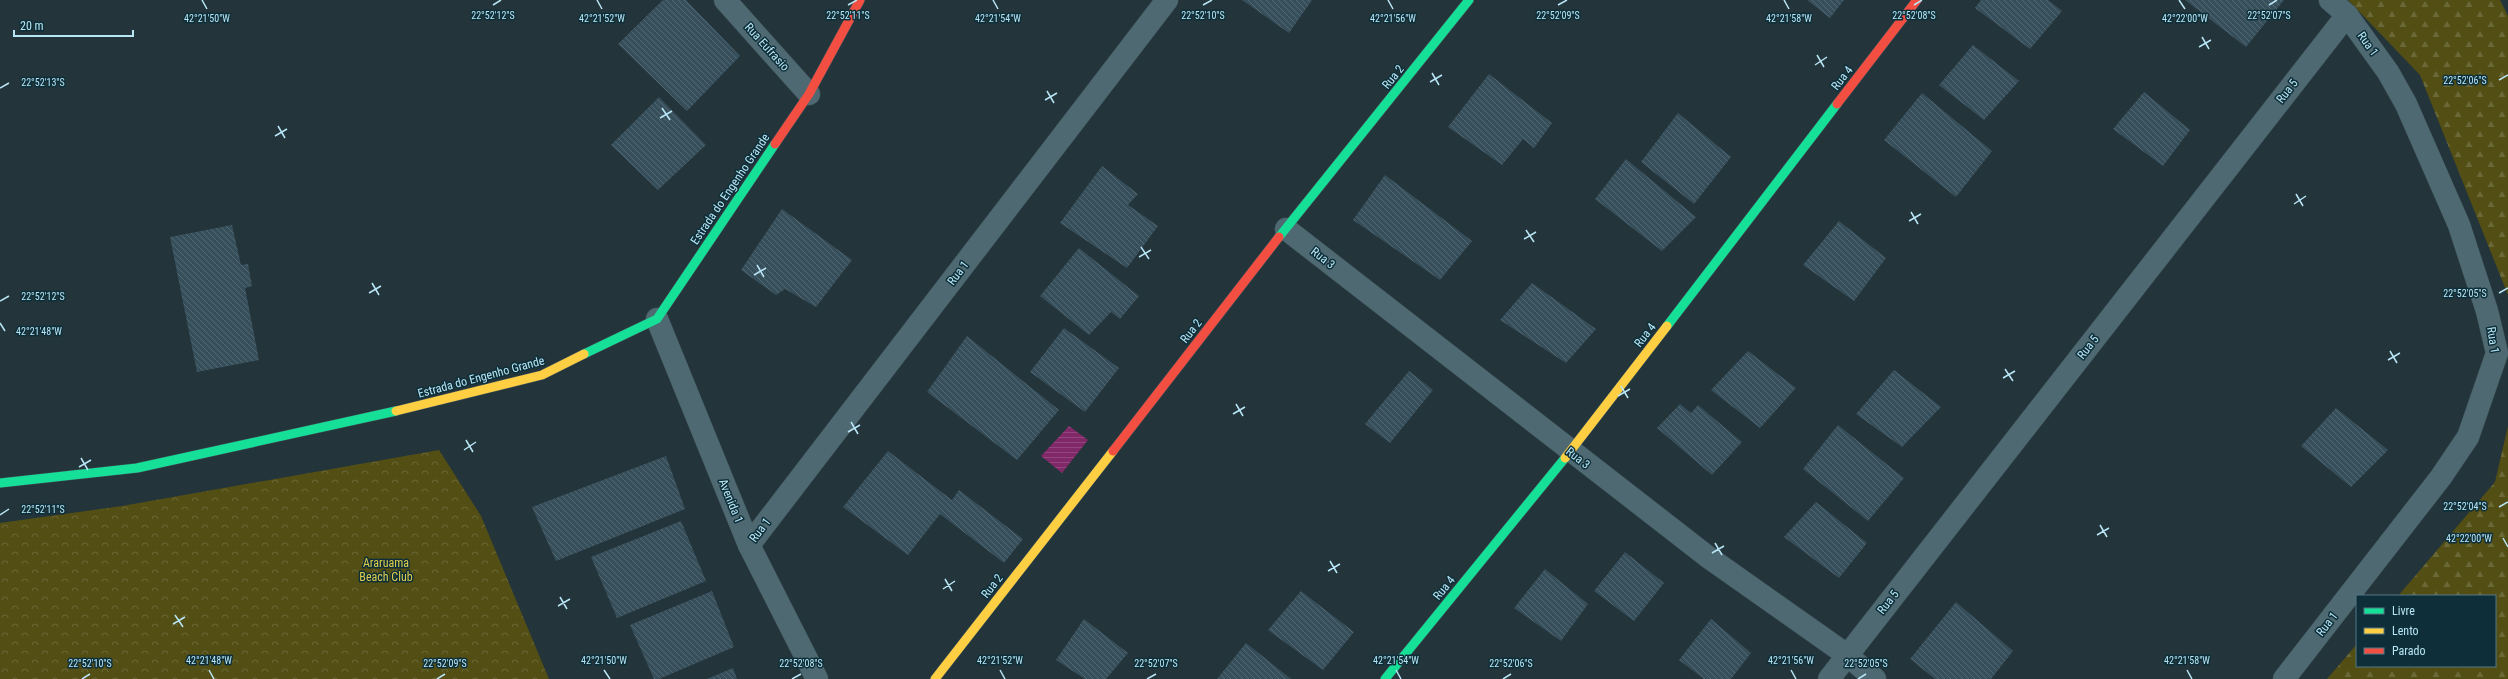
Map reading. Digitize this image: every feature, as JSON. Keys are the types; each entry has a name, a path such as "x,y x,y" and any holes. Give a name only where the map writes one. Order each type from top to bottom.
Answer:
{"street":[{"name":"Rua Eufrasio","path":"725,0 809,94"},
{"name":"Estrada do Engenho Grande","path":"0,483 137,468 358,421 519,381 542,375 657,318 809,94 860,0"},
{"name":"Rua 1","path":"749,545 1166,0"},
{"name":"Rua 2","path":"935,679 1286,229 1470,0"},
{"name":"Rua 4","path":"1386,679 1570,452 1917,0"},
{"name":"Rua 1","path":"2284,679 2445,471 2468,437 2497,353 2487,311 2459,225 2421,137 2388,72 2347,15 2330,0"},
{"name":"Rua 5","path":"1829,679 2347,15"},
{"name":"Rua 3","path":"1286,229 1570,452 1708,557 1847,655 1875,679"},
{"name":"Avenida 1","path":"657,318 749,545 817,679"}],"green space":[{"path":"2348,0 2500,0 2508,16 2508,295 2420,75"},
{"path":"2508,426 2508,679 2327,679 2356,645 2356,667 2496,667 2496,595 2399,595 2495,482"},
{"name":"Araruama Beach Club","path":"439,450 481,516 549,679 0,679 0,523 122,506"}],"shaded area":[{"path":"1069,426 1088,440 1062,473 1041,456"}],"building":[{"path":"663,0 686,0 740,56 687,111 618,44"},
{"path":"1242,0 1312,0 1289,33"},
{"path":"1807,0 1844,0 1830,18"},
{"path":"1981,0 2048,0 2062,11 2030,49 1975,8"},
{"path":"2185,0 2284,0 2246,47"},
{"path":"1973,45 2019,81 1984,120 1939,85"},
{"path":"1489,74 1552,123 1534,148 1523,139 1502,165 1448,127"},
{"path":"2144,92 2190,130 2163,166 2113,129"},
{"path":"1922,93 1992,151 1956,197 1884,140"},
{"path":"659,97 706,145 658,190 611,145"},
{"path":"1678,113 1731,157 1694,204 1641,162"},
{"path":"1626,159 1696,217 1662,251 1595,199"},
{"path":"1102,166 1138,194 1128,205 1158,226 1127,268 1060,223"},
{"path":"1385,175 1472,241 1440,280 1353,220"},
{"path":"782,209 852,260 816,307 785,289 776,295 741,270"},
{"path":"1839,221 1886,258 1854,301 1803,265"},
{"path":"232,225 241,265 248,264 252,286 245,288 259,360 197,372 170,237"},
{"path":"1079,248 1139,296 1120,319 1111,312 1089,335 1040,296"},
{"path":"1532,283 1596,329 1566,363 1500,320"},
{"path":"1064,328 1119,368 1085,412 1030,372"},
{"path":"967,336 1059,410 1017,460 927,392"},
{"path":"1748,351 1796,388 1760,428 1711,390"},
{"path":"1894,370 1941,407 1902,447 1856,414"},
{"path":"1409,371 1433,390 1390,443 1365,424"},
{"path":"1680,404 1691,413 1698,405 1742,442 1712,475 1657,428"},
{"path":"2336,408 2388,450 2351,487 2301,446"},
{"path":"1838,425 1904,478 1868,521 1803,469"},
{"path":"888,451 952,500 959,490 1023,539 1004,563 940,514 908,555 843,507"},
{"path":"666,456 685,509 556,561 532,507"},
{"path":"1816,502 1867,543 1839,578 1784,537"},
{"path":"681,521 706,581 617,618 591,557"},
{"path":"1625,552 1664,583 1634,621 1594,591"},
{"path":"1545,569 1588,604 1561,641 1514,608"},
{"path":"712,591 734,647 659,679 654,679 630,625"},
{"path":"1301,591 1354,632 1323,670 1268,630"},
{"path":"1956,602 2013,651 1991,679 1935,679 1910,659"},
{"path":"1084,619 1128,653 1106,679 1085,679 1056,660"},
{"path":"1711,619 1751,653 1731,679 1704,679 1679,660"},
{"path":"1246,643 1291,679 1217,679"},
{"path":"733,668 737,679 707,679"}],"traffic: fast":[{"path":"1279,237 1469,0"},
{"path":"1667,326 1837,104"},
{"path":"584,354 657,319 775,144"},
{"path":"0,483 137,468 396,411"},
{"path":"1385,679 1565,458"}],"traffic: slow":[{"path":"1565,458 1667,326"},
{"path":"396,411 542,375 584,354"},
{"path":"935,679 1113,451"}],"traffic: jam":[{"path":"775,144 809,94 860,0"},
{"path":"1837,104 1917,0"},
{"path":"1113,451 1279,237"}]}
